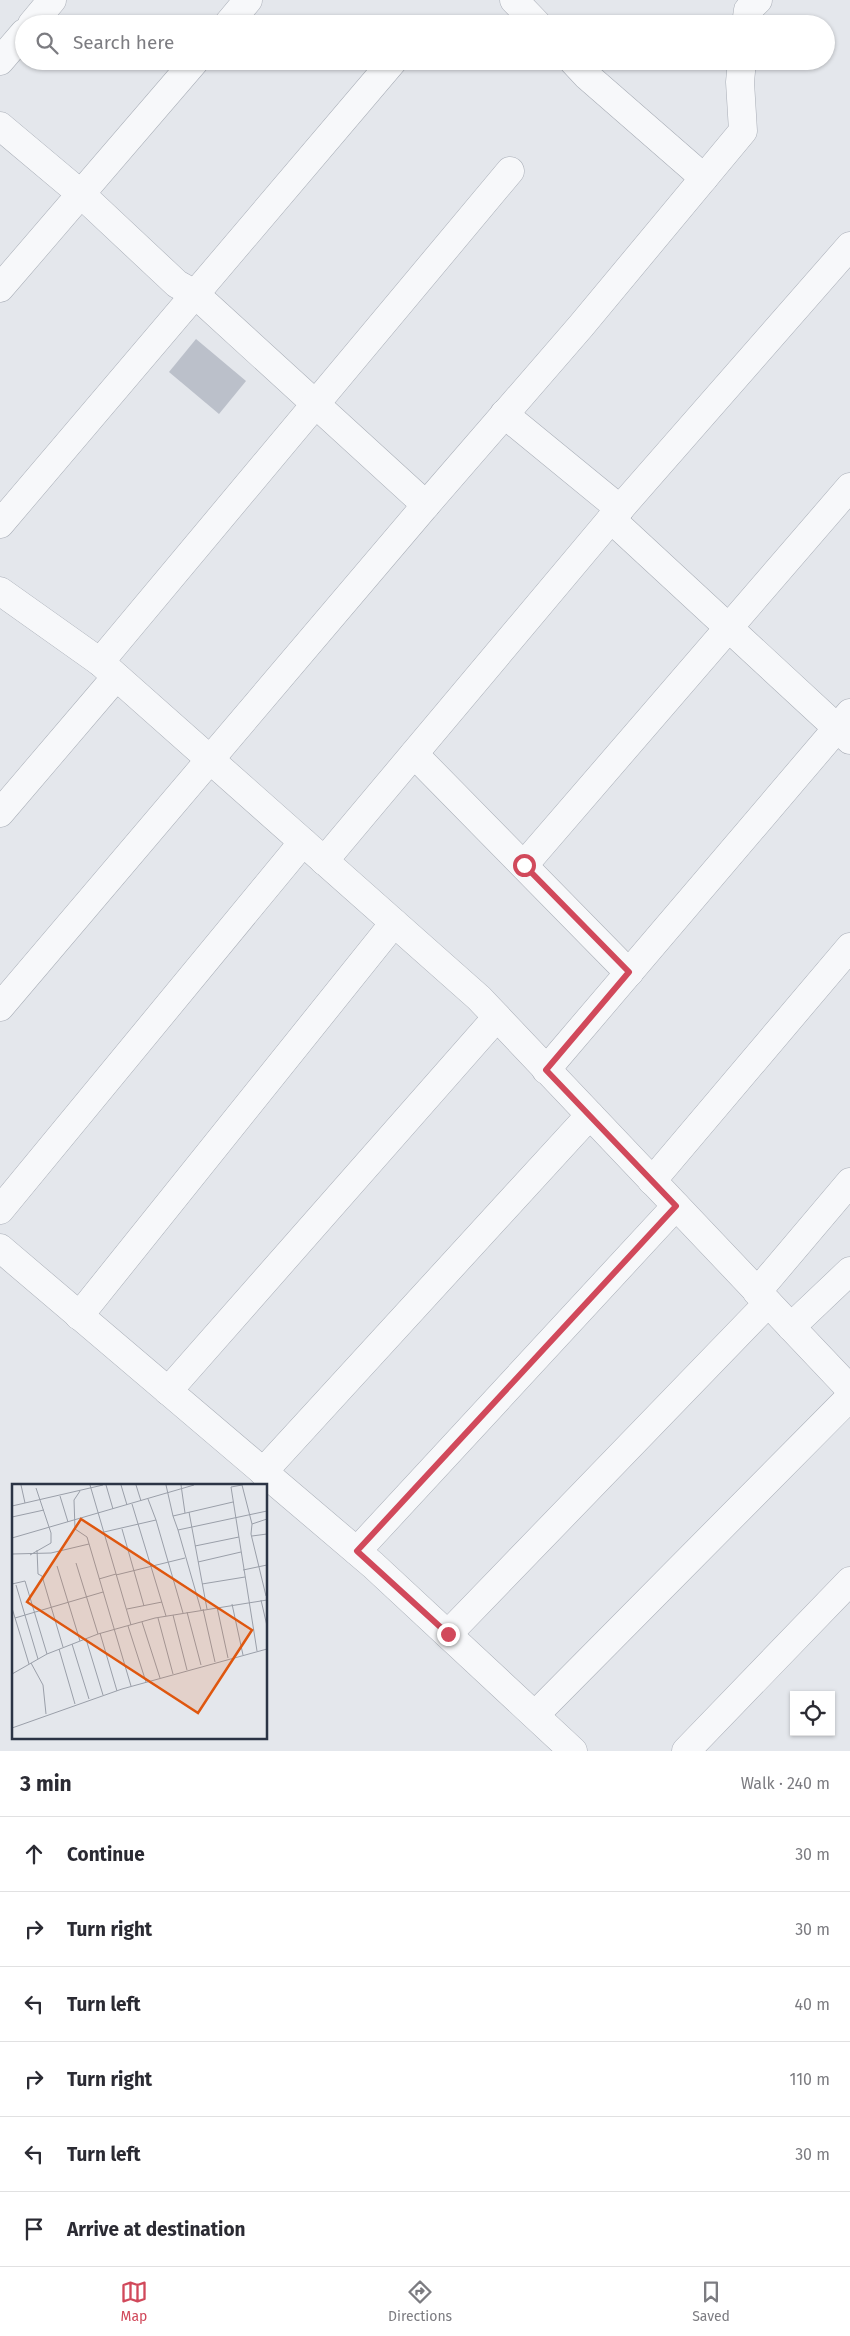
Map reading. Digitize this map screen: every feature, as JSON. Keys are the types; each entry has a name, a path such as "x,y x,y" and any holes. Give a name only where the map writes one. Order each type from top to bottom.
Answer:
{"street":[{"path":"40,15 52,0"},
{"path":"236,15 248,0"},
{"path":"514,0 528,15"},
{"path":"747,15 748,10 758,0"},
{"path":"0,61 15,44"},
{"path":"0,288 187,70"},
{"path":"0,524 385,70"},
{"path":"581,70 704,178"},
{"path":"0,1007 743,131 740,82 741,70"},
{"path":"0,126 81,194 177,284 195,294 426,505"},
{"path":"0,813 108,670 316,403 510,171"},
{"path":"324,861 616,514 850,246"},
{"path":"504,414 616,514 728,628 846,727 629,972 546,1070"},
{"path":"524,865 850,487"},
{"path":"4,602 108,670 478,998 850,1389"},
{"path":"414,754 629,972"},
{"path":"0,1210 303,842"},
{"path":"79,1316 394,923"},
{"path":"652,1181 850,947"},
{"path":"168,1391 497,1017"},
{"path":"263,1472 590,1115"},
{"path":"448,1634 763,1297 850,1182"},
{"path":"357,1551 676,1206"},
{"path":"0,1248 357,1551 573,1751"},
{"path":"791,1327 850,1271"},
{"path":"535,1715 850,1397"},
{"path":"686,1751 850,1582"}],"building":[{"path":"196,339 246,381 219,414 169,372"}],"route":[{"path":"448,1634 357,1551 676,1206 546,1070 629,972 524,865"}]}
